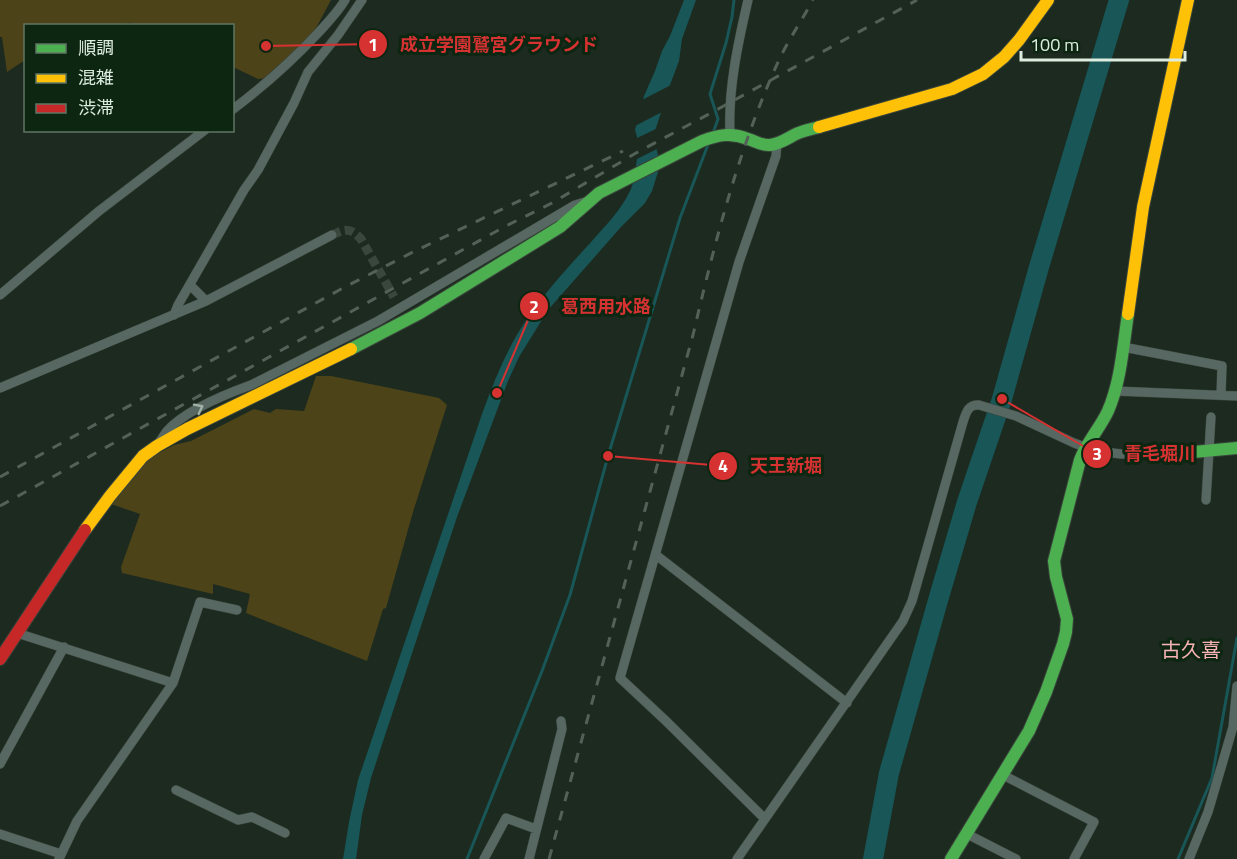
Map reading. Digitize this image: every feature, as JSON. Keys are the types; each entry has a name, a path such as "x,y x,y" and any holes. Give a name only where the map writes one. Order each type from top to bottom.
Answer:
{"street":[{"path":"234,108 300,53 339,10 345,0"},
{"path":"174,315 244,190 258,170 308,72 338,35 362,0"},
{"path":"724,134 748,0"},
{"path":"0,659 89,524 135,465 157,446 420,313 560,227 599,193 702,141 724,134 735,134 765,145 777,144 798,133 952,89 983,74 1004,57 1019,40 1048,0"},
{"path":"951,859 1029,731 1063,644 1067,619 1054,561 1080,460 1107,412 1115,391 1143,207 1188,0"},
{"path":"0,295 99,211 202,132"},
{"path":"765,819 620,678 739,262 776,156 777,144"},
{"path":"157,446 167,431 187,414 231,392 251,385 378,321 575,204 590,200"},
{"path":"0,388 206,301 332,235"},
{"path":"190,285 206,301"},
{"path":"394,297 399,308"},
{"path":"1123,347 1222,366 1221,395"},
{"path":"230,409 235,398 251,385"},
{"path":"1115,391 1237,396"},
{"path":"737,859 903,621 963,422 970,407 980,405 1016,416 1085,448 1106,453 1172,453 1237,448"},
{"path":"1206,500 1211,417"},
{"path":"656,555 847,703"},
{"path":"0,834 60,857 78,821 173,683 200,602 237,610"},
{"path":"17,633 173,683"},
{"path":"0,764 63,647"},
{"path":"1189,859 1208,812 1233,727 1237,686"},
{"path":"529,859 562,729 561,720"},
{"path":"1003,774 1094,822 1074,859"},
{"path":"176,790 238,820 252,817 285,833"},
{"path":"483,859 506,818 536,829"},
{"path":"967,834 1016,859"}],"shaded area":[{"path":"0,0 331,0 315,30 267,78 258,79 234,67 234,24 24,24 24,61 7,72 2,37 0,37"},
{"path":"316,376 331,376 439,398 447,405 386,608 383,609 367,661 246,613 250,594 213,584 213,594 122,573 121,567 140,514 111,504 148,459 174,445 191,441 254,409 270,413 276,409 304,411"}],"water":[{"path":"684,0 696,0 682,39 679,61 654,134 658,172 652,191 645,203 548,310 519,357 457,517 371,778 362,815 356,859 343,859 358,780 491,389 507,353 527,319 558,279 613,217 630,191 639,157 635,130 644,96"}],"pier":[{"path":"671,85 662,112 633,127 640,101"},
{"path":"658,128 659,148 637,159 635,139"}],"waterway":[{"path":"713,133 718,119 710,94 726,43 734,0"},
{"path":"873,859 889,773 939,597 967,502 1002,399 1119,0"},
{"path":"467,859 570,595 608,456 680,218 709,142"},
{"path":"1178,859 1212,778 1237,638"}],"tunnel":[{"path":"332,235 347,230 354,232 361,239 394,297"}],"railway":[{"path":"549,859 693,335 729,195 765,93 783,52 813,0"},
{"path":"0,506 917,0"},
{"path":"0,477 343,288 623,151"}],"traffic: fast":[{"path":"351,349 420,313 560,227 599,193 702,141 730,135 770,145 819,127"},
{"path":"951,859 1029,731 1063,644 1067,619 1054,561 1080,460 1105,417 1116,388 1128,314"},
{"path":"1172,454 1237,448"}],"traffic: slow":[{"path":"819,127 952,89 983,74 1004,57 1019,40 1048,0"},
{"path":"1128,314 1143,207 1188,0"},
{"path":"85,530 143,456 157,446 351,349"}],"traffic: jam":[{"path":"0,659 85,530"}],"place":[{"name":"成立学園鷲宮グラウンド","path":"266,46"},
{"name":"葛西用水路","path":"497,393"},
{"name":"青毛堀川","path":"1002,399"},
{"name":"天王新堀","path":"608,456"}],"district":[{"name":"古久喜","path":"1191,650"}]}
